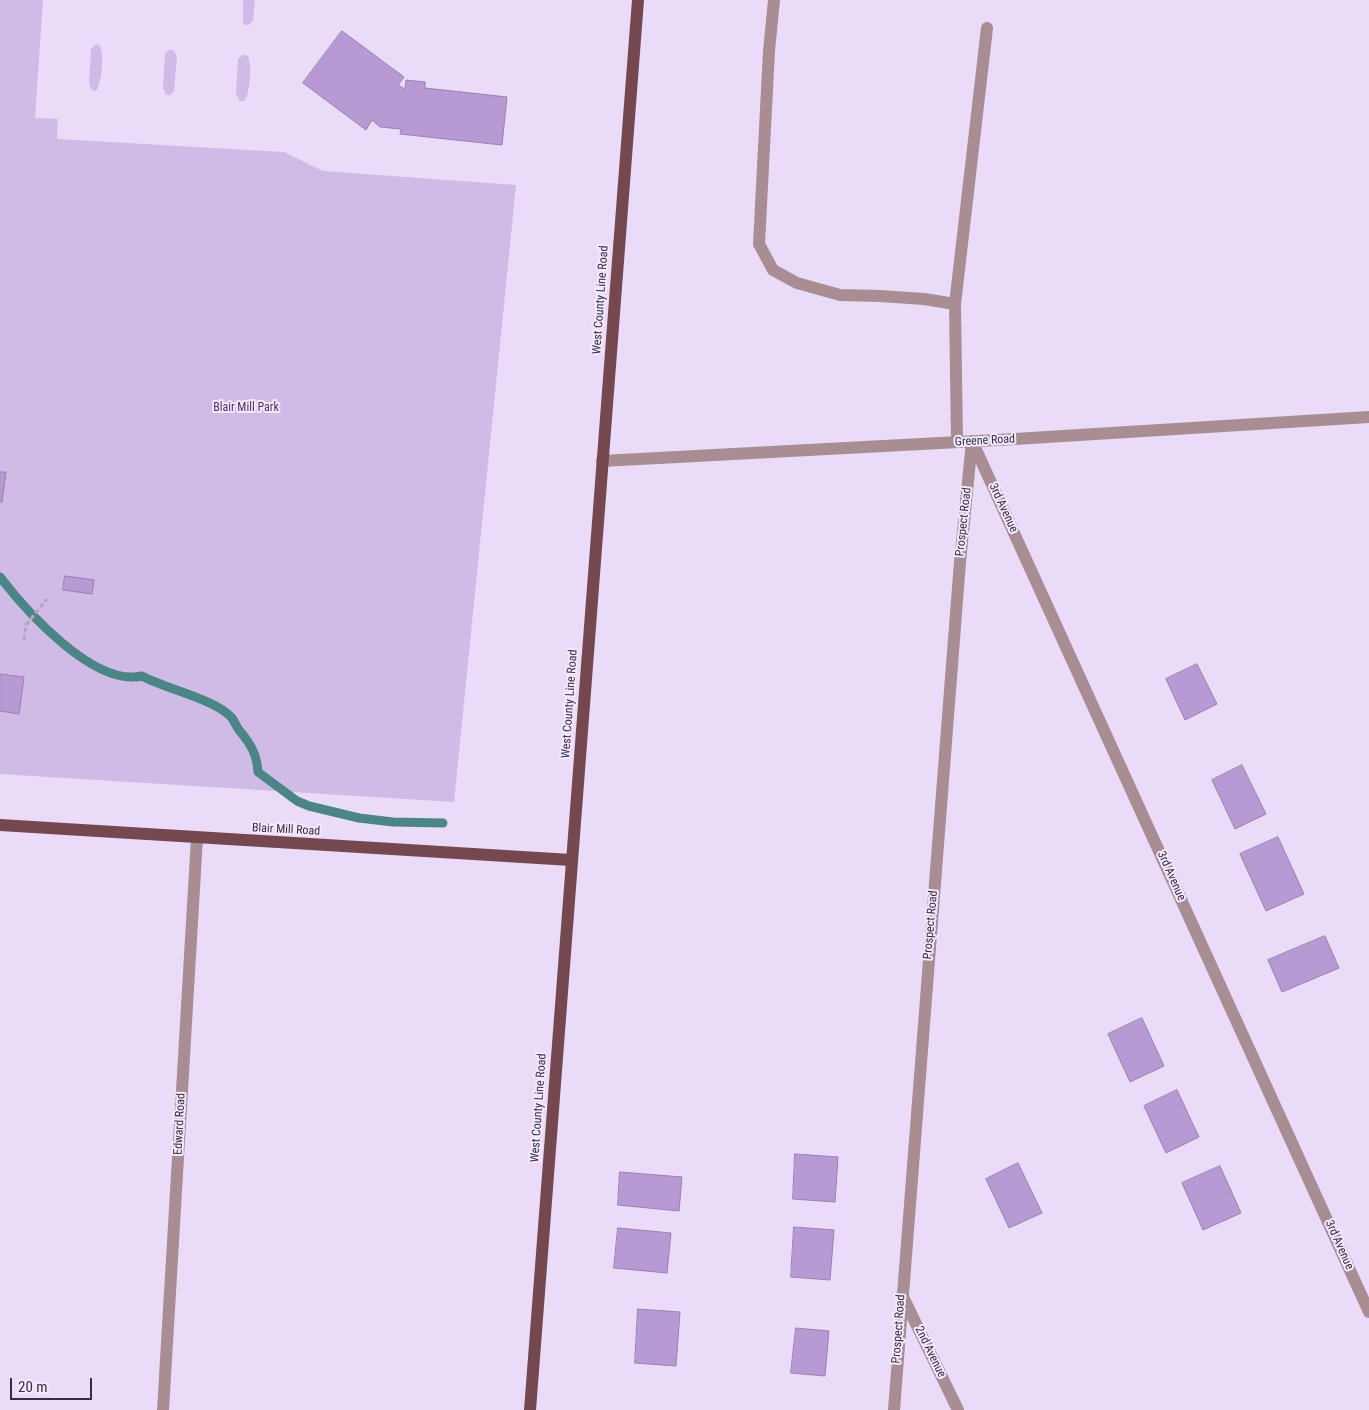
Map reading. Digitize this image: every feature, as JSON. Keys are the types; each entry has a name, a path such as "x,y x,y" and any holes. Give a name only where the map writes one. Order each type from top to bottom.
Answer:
{"main road":[{"name":"West County Line Road","path":"530,1410 638,0"},
{"name":"Blair Mill Road","path":"0,825 572,860"}],"street":[{"path":"774,0 768,51 759,244 773,270 797,283 840,296 924,299 955,304"},
{"path":"957,442 955,304 987,28"},
{"name":"Greene Road","path":"602,461 1369,417"},
{"name":"Prospect Road","path":"894,1410 960,562 972,441"},
{"name":"3rd Avenue","path":"972,441 1369,1312"},
{"name":"Edward Road","path":"163,1410 197,838"},
{"name":"2nd Avenue","path":"902,1294 958,1410"}],"path":[{"path":"24,640 26,625 47,599"}],"green space":[{"name":"Blair Mill Park","path":"0,0 43,0 35,118 58,119 57,139 284,152 323,171 516,185 454,802 0,774"},
{"path":"243,0 255,0 253,20 249,25 245,25 243,22"},
{"path":"96,44 101,48 102,60 100,82 96,91 92,90 89,83 91,49"},
{"path":"169,50 173,50 177,56 174,91 170,95 166,95 163,88 165,54"},
{"path":"243,55 247,55 249,59 250,78 246,98 244,101 240,101 236,94 238,59"}],"building":[{"path":"342,31 404,77 398,85 405,89 406,80 425,82 425,88 507,97 502,145 400,134 401,129 380,127 372,120 366,130 303,83"},
{"path":"0,472 6,472 2,502 0,502"},
{"path":"65,576 94,580 92,594 63,590"},
{"path":"1197,664 1217,704 1185,720 1166,679"},
{"path":"0,674 24,677 19,714 0,711"},
{"path":"1242,765 1266,814 1235,829 1212,780"},
{"path":"1278,837 1304,894 1266,911 1240,854"},
{"path":"1325,936 1339,968 1282,992 1268,960"},
{"path":"1142,1018 1164,1066 1130,1082 1108,1034"},
{"path":"1177,1090 1199,1137 1166,1153 1144,1106"},
{"path":"795,1154 838,1157 835,1202 793,1199"},
{"path":"1018,1163 1042,1213 1009,1228 986,1179"},
{"path":"1220,1166 1241,1213 1203,1230 1182,1183"},
{"path":"620,1172 682,1177 679,1211 618,1205"},
{"path":"794,1227 834,1230 830,1280 791,1277"},
{"path":"618,1228 671,1233 667,1273 614,1268"},
{"path":"638,1309 680,1312 676,1366 635,1363"},
{"path":"796,1328 829,1331 825,1376 791,1373"}],"waterway":[{"path":"0,577 44,626 83,658 103,670 123,676 142,676 202,700 223,711 232,718 250,744 258,772 297,801 309,806 359,818 393,822 443,823"}]}
